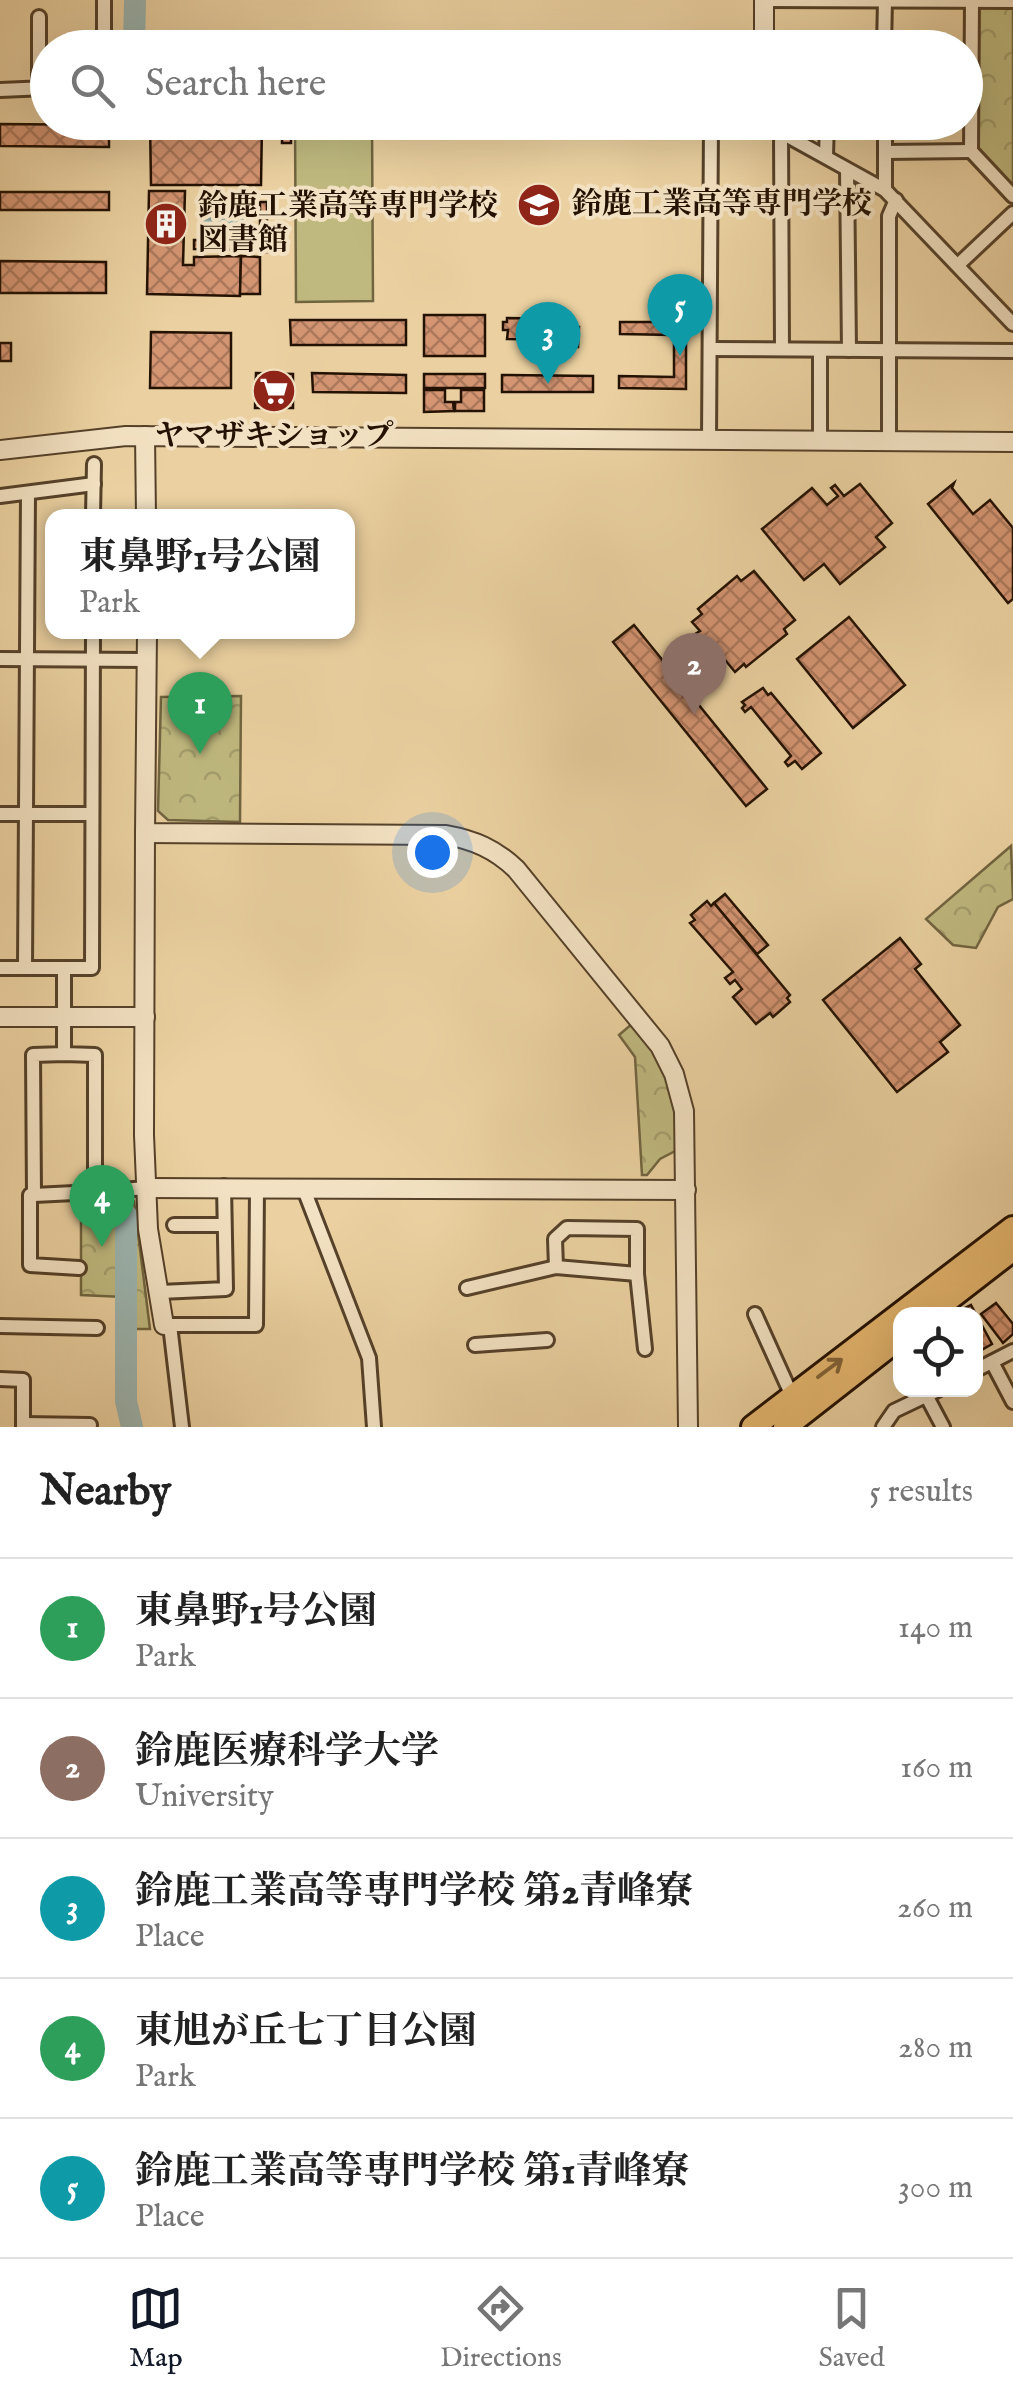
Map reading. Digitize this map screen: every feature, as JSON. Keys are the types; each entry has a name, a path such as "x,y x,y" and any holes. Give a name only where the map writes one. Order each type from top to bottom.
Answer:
{"highway":[{"path":"753,1427 1013,1228"},
{"path":"939,1307 1013,1250"},
{"path":"785,1427 893,1342"}],"street":[{"path":"104,0 104,30"},
{"path":"764,30 764,0 1013,0"},
{"path":"884,30 885,0"},
{"path":"972,0 972,30"},
{"path":"39,17 40,30"},
{"path":"0,90 30,89"},
{"path":"708,440 711,140"},
{"path":"770,140 782,349"},
{"path":"796,140 891,195 1013,324"},
{"path":"826,140 826,156"},
{"path":"885,140 891,195 889,442"},
{"path":"972,140 972,152 1013,196"},
{"path":"885,152 972,152"},
{"path":"847,170 848,350"},
{"path":"958,265 1013,213"},
{"path":"710,349 1013,351"},
{"path":"820,350 820,441"},
{"path":"146,436 146,509"},
{"path":"0,450 146,436 1013,442"},
{"path":"94,464 94,509"},
{"path":"0,496 94,484"},
{"path":"26,968 28,493"},
{"path":"0,968 92,968 93,639"},
{"path":"147,639 148,1229 182,1427"},
{"path":"0,659 147,660"},
{"path":"0,814 92,814"},
{"path":"145,833 446,835 496,851 516,868 666,1054 684,1111 688,1427"},
{"path":"64,969 64,1054"},
{"path":"0,1017 145,1018"},
{"path":"80,1268 30,1266 33,1056 95,1054 94,1192"},
{"path":"29,1195 224,1186 686,1190"},
{"path":"160,1292 226,1289 224,1186"},
{"path":"167,1325 256,1325 257,1186"},
{"path":"303,1187 369,1358 374,1427"},
{"path":"174,1225 224,1224"},
{"path":"556,1267 554,1239 567,1228 637,1229 645,1349"},
{"path":"467,1288 556,1267 637,1274"},
{"path":"754,1314 788,1388"},
{"path":"0,1326 98,1328"},
{"path":"475,1346 547,1340"},
{"path":"983,1366 1013,1351"},
{"path":"992,1362 1013,1402"},
{"path":"0,1380 23,1380 22,1425 90,1425"},
{"path":"883,1427 894,1412 922,1397"},
{"path":"933,1397 942,1427"}],"green space":[{"path":"980,5 1013,6 1013,191 976,152 976,140 983,140 983,30 976,30 976,10"},
{"path":"295,140 372,140 373,301 296,302"},
{"path":"241,696 240,822 168,820 158,811 161,697"},
{"path":"1011,846 1013,899 998,907 976,948 953,945 926,919"},
{"path":"633,1023 664,1068 675,1110 679,1149 660,1159 647,1175 642,1175 635,1057 619,1035"},
{"path":"123,1196 123,1297 81,1295 81,1199"},
{"path":"130,1197 134,1201 150,1329 130,1329"}],"water":[{"path":"202,209 247,209 247,235 202,235"}],"building":[{"path":"0,124 30,124 30,140 109,140 109,147 0,146"},
{"path":"150,140 262,140 261,185 151,185"},
{"name":"鈴鹿工業高等専門学校 図書館","path":"149,191 185,191 183,265 194,265 194,257 241,256 240,296 147,294"},
{"path":"0,192 109,192 109,210 0,210"},
{"path":"260,202 267,202 267,252 260,252"},
{"path":"194,240 247,241 247,250 194,249"},
{"path":"241,256 260,257 260,294 240,294"},
{"path":"0,261 106,262 106,293 0,293"},
{"path":"424,315 485,315 485,356 424,356"},
{"path":"507,318 558,319 558,327 579,327 578,347 554,347 554,340 507,339 508,330 503,330 503,322"},
{"path":"290,320 406,320 406,345 291,345"},
{"path":"620,322 686,322 686,389 619,388 619,376 674,377 674,335 620,334"},
{"path":"151,332 231,333 231,388 150,388"},
{"path":"0,343 11,343 11,361 0,361"},
{"name":"ヤマザキショップ","path":"256,373 293,374 293,408 255,408"},
{"path":"312,373 406,375 406,393 313,392"},
{"path":"424,374 485,374 485,388 424,388"},
{"path":"502,375 593,376 593,392 502,392"},
{"path":"424,390 445,390 445,402 453,402 454,411 424,412"},
{"path":"461,390 484,390 484,411 455,411 455,402 461,402"},
{"path":"954,483 952,488 973,514 990,500 1013,528 1013,599 1008,603 928,504"},
{"path":"860,484 892,523 876,537 885,547 840,584 824,564 804,580 762,529 812,488 827,505 838,496 831,488 835,485 844,496"},
{"path":"754,571 795,620 784,629 787,634 735,672 726,661 721,666 695,634 700,631 692,622 702,614 698,609 737,576 741,581"},
{"path":"849,617 905,685 853,728 797,659"},
{"path":"634,625 767,789 746,806 613,642"},
{"path":"763,688 821,753 802,769 795,761 788,766 785,762 791,756 751,707 745,712 742,708 742,702"},
{"path":"725,894 768,945 757,954 714,903"},
{"path":"707,901 711,906 714,903 790,995 790,1002 773,1017 770,1013 756,1024 733,997 742,989 735,980 730,984 725,978 733,972 690,923 695,920 691,915"},
{"path":"900,938 921,964 915,969 960,1025 940,1042 948,1052 897,1092 823,1000"},
{"path":"996,1303 1013,1324 1013,1334 1003,1343 983,1313"},
{"path":"983,1327 992,1344 983,1349"}],"waterway":[{"path":"134,30 135,0"},
{"path":"126,1215 126,1401 132,1427"}],"place":[{"name":"鈴鹿工業高等専門学校","path":"539,205"},
{"name":"鈴鹿工業高等専門学校 図書館","path":"166,224"},
{"name":"鈴鹿工業高等専門学校 第1青峰寮","path":"680,356"},
{"name":"鈴鹿工業高等専門学校 第2青峰寮","path":"548,384"},
{"name":"ヤマザキショップ","path":"274,391"},
{"name":"鈴鹿医療科学大学","path":"694,715"},
{"name":"東鼻野1号公園","path":"200,754"},
{"name":"東旭が丘七丁目公園","path":"102,1247"}]}
